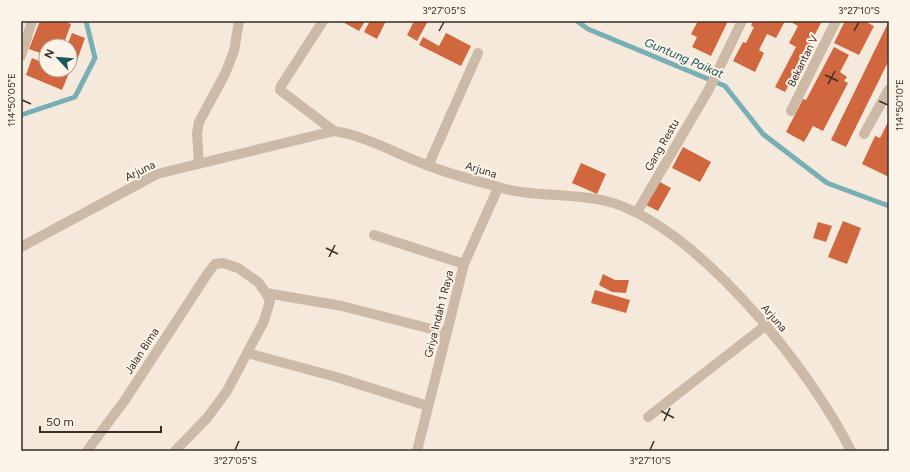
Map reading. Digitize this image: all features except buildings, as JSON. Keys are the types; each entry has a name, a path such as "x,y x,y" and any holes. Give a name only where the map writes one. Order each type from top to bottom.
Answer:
{"street":[{"path":"21,56 32,21"},
{"path":"199,164 197,133 199,122 225,74 234,51 239,21"},
{"path":"323,21 281,86 280,90 334,131"},
{"name":"Gang Restu","path":"637,212 708,91 722,65 742,21"},
{"name":"Bekantan V","path":"791,111 836,21"},
{"path":"428,166 478,53"},
{"path":"864,134 889,89"},
{"name":"Arjuna","path":"21,247 157,174 334,131 352,134 428,166 498,188 540,195 606,201 637,212 700,257 765,326 812,383 851,451"},
{"name":"Griya Indah 1 Raya","path":"417,451 464,264 498,188"},
{"path":"374,235 464,264"},
{"name":"Jalan Bima","path":"87,451 125,400 215,264 223,263 238,268 258,282 266,293"},
{"path":"266,293 342,306 447,333"},
{"path":"175,451 207,418 223,396 264,321 270,301 266,293"},
{"path":"648,417 765,326"},
{"path":"247,353 336,377 428,406"}],"waterway":[{"name":"Guntung Paikat","path":"21,115 75,97 95,58 86,21"},
{"name":"Guntung Paikat","path":"577,21 588,29 725,86 763,134 827,183 889,206"}]}
